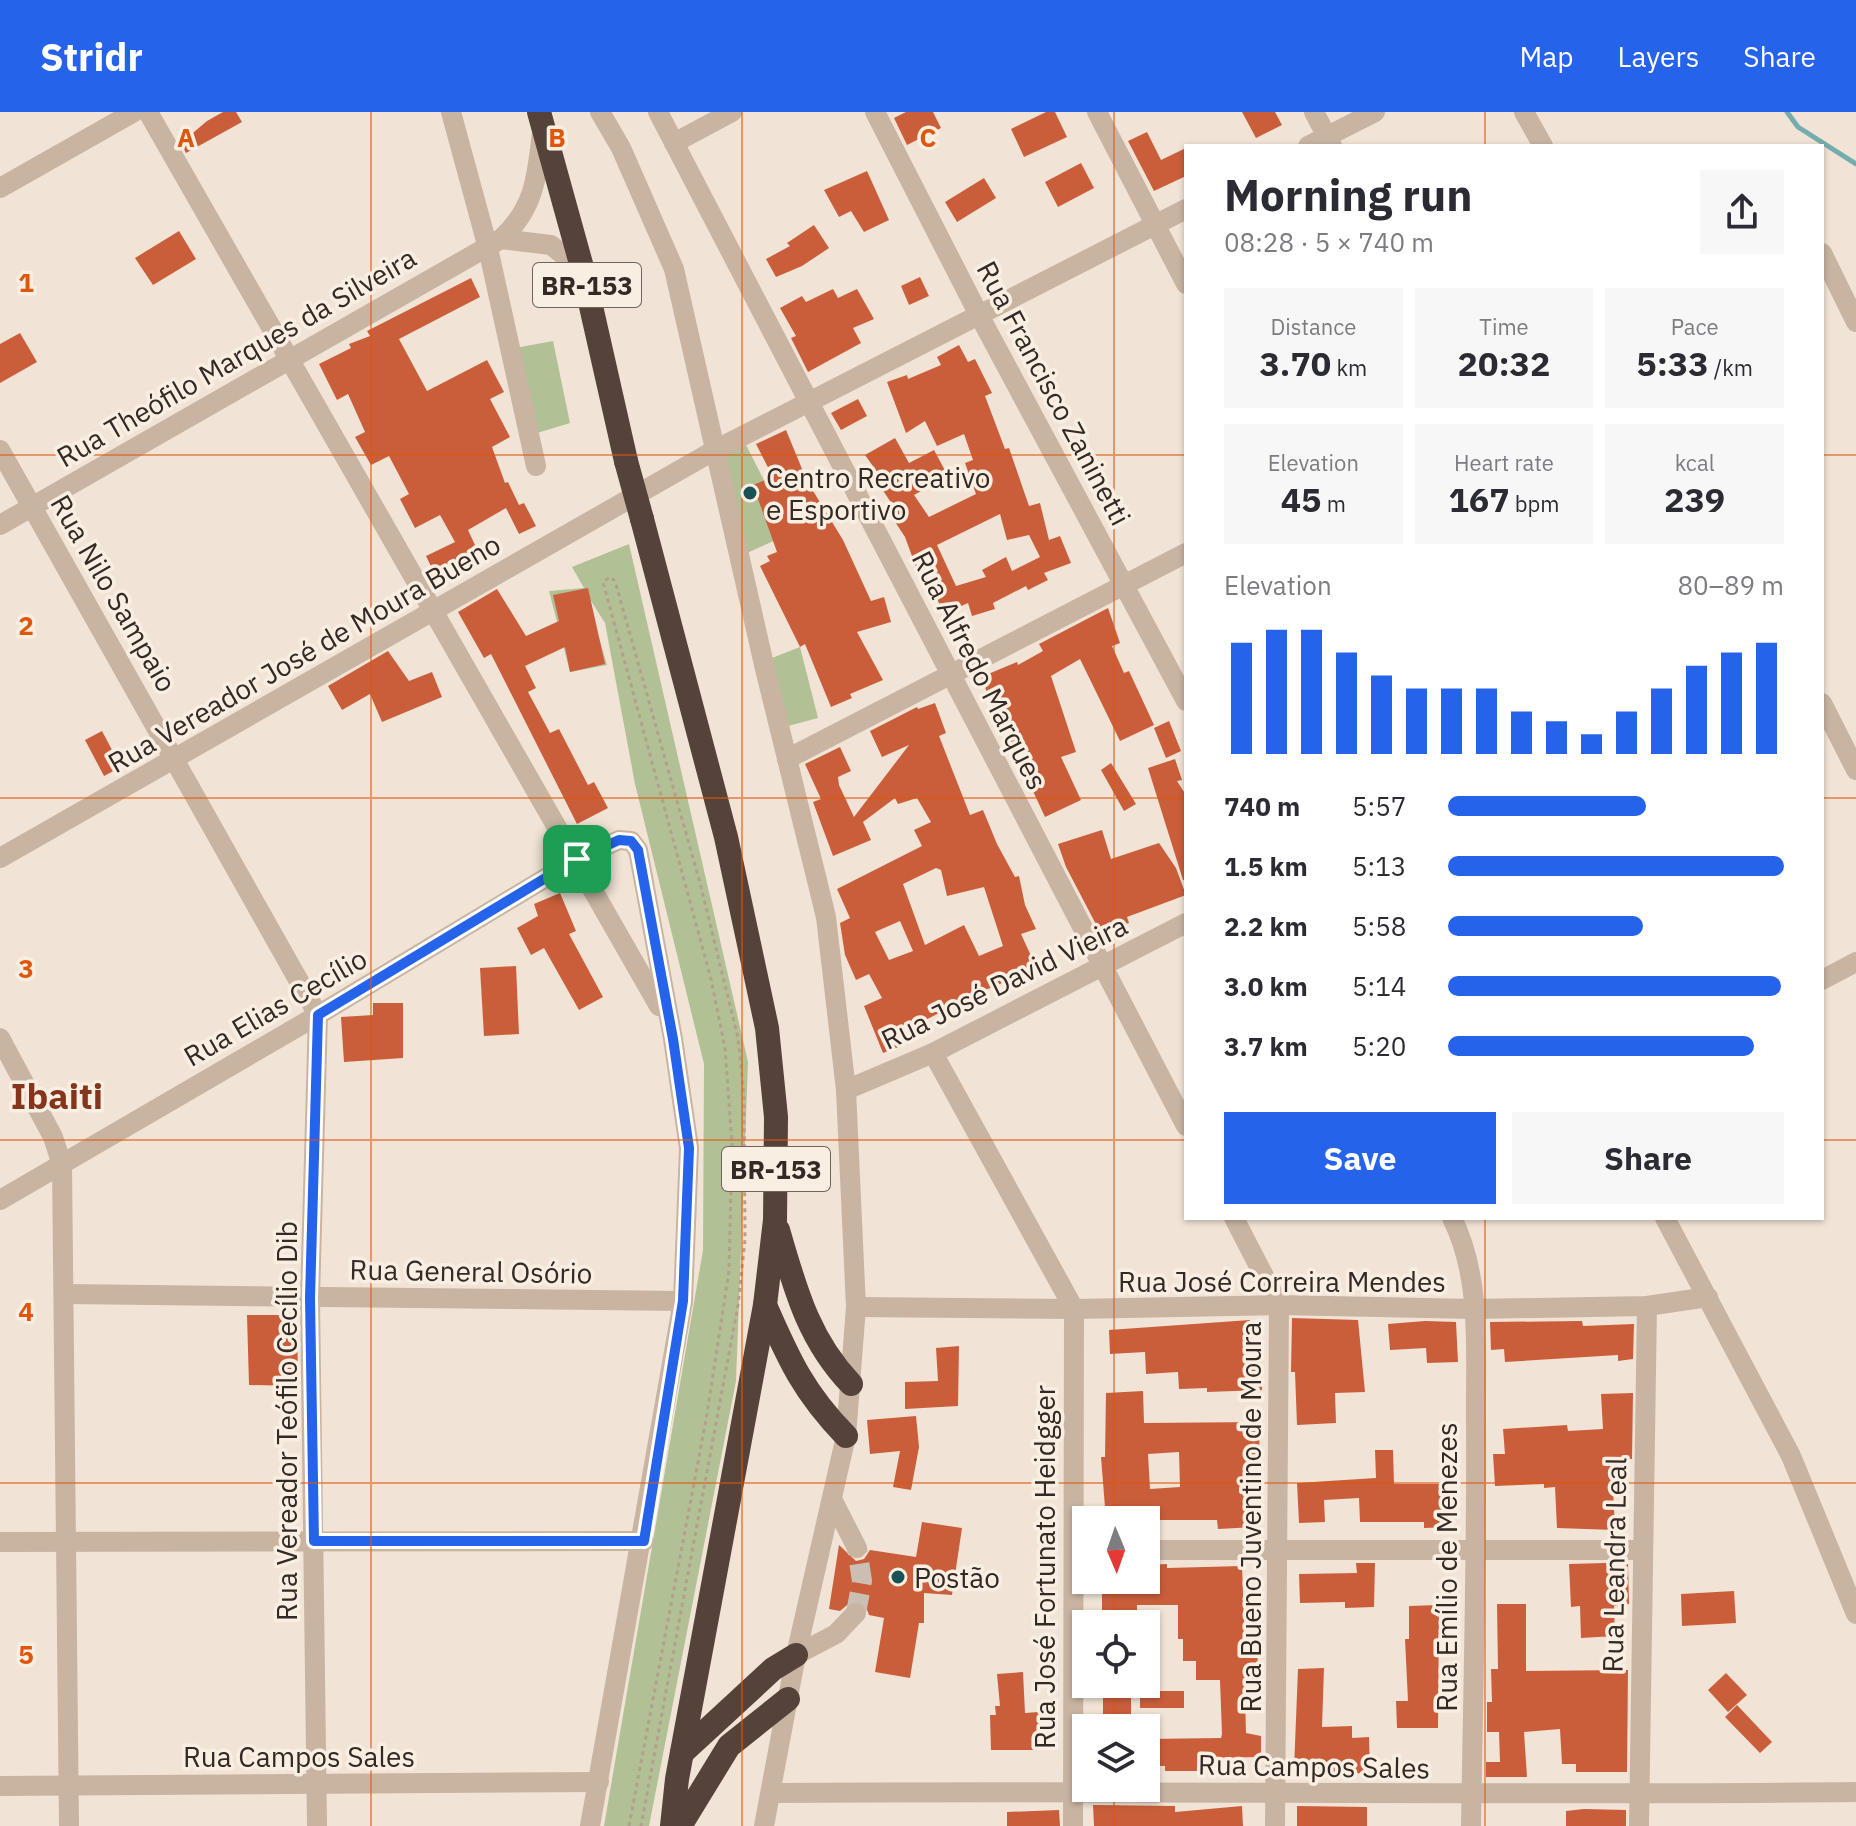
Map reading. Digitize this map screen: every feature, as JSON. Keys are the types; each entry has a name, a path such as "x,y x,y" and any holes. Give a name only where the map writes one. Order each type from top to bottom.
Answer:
{"highway":[{"name":"BR-153","path":"541,119 583,271 626,461 726,837 767,1028 776,1117 775,1220 765,1305 682,1753 672,1826"},
{"path":"775,1220 806,1323 833,1365 851,1384"},
{"path":"765,1305 800,1381 816,1405 846,1436"},
{"path":"682,1753 773,1669 796,1655"},
{"path":"680,1826 729,1746 788,1699"}],"street":[{"path":"0,188 134,112"},
{"path":"148,112 649,985 673,1039 689,1148 683,1301 644,1541 590,1826"},
{"path":"451,112 495,244 536,466"},
{"path":"600,112 627,160 674,269 826,917 846,1090 856,1307 846,1436 796,1655 764,1826"},
{"name":"Rua Alfredo Marques","path":"658,112 1184,1122"},
{"path":"674,143 732,112"},
{"name":"Rua Francisco Zaninetti","path":"875,112 979,315 1184,697"},
{"path":"1097,112 1184,280"},
{"path":"1314,112 1322,143 1375,112"},
{"path":"1524,112 1542,144"},
{"name":"Rua Theófilo Marques da Silveira","path":"0,525 495,244 517,225 531,202 538,175 541,119"},
{"name":"Rua Vereador José de Moura Bueno","path":"0,858 715,450 1184,210"},
{"path":"495,244 551,245 583,271"},
{"path":"1824,257 1856,322"},
{"name":"Rua Nilo Sampaio","path":"0,450 318,1015"},
{"path":"787,759 1184,554"},
{"path":"1824,707 1856,770"},
{"name":"Rua Elias Cecílio","path":"0,1200 318,1015 577,859 619,840 631,841 638,850 673,1039"},
{"name":"Rua José David Vieira","path":"846,1090 933,1053 1184,924"},
{"path":"1824,979 1856,962"},
{"name":"Rua Vereador Teófilo Cecílio Dib","path":"317,1826 310,1298 318,1015"},
{"path":"0,1038 53,1137 62,1165 69,1826"},
{"path":"933,1053 1074,1309"},
{"path":"1235,1220 1279,1305"},
{"path":"1453,1220 1470,1266 1474,1309"},
{"path":"1666,1220 1791,1456 1856,1614"},
{"name":"Rua General Osório","path":"65,1294 683,1301"},
{"name":"Rua José Correira Mendes","path":"856,1307 1074,1309 1279,1305 1474,1309 1647,1306 1708,1297"},
{"name":"Rua Bueno Juventino de Moura","path":"1275,1826 1279,1305"},
{"name":"Rua Leandra Leal","path":"1639,1826 1647,1306"},
{"name":"Rua José Fortunato Heidgger","path":"1074,1309 1078,1506"},
{"name":"Rua Emílio de Menezes","path":"1471,1826 1477,1551 1474,1309"},
{"path":"832,1499 857,1548"},
{"path":"0,1542 644,1541"},
{"path":"1160,1550 1642,1550"},
{"name":"Rua José Fortunato Heidgger","path":"1073,1826 1071,1791 1078,1594"},
{"path":"796,1655 836,1634 856,1613"},
{"name":"Rua Campos Sales","path":"0,1786 599,1782"},
{"name":"Rua Campos Sales","path":"771,1793 1071,1791 1472,1796 1856,1792"}],"green space":[{"path":"553,341 570,423 534,434 515,348"},
{"name":"Centro Recreativo e Esportivo","path":"745,443 791,533 745,554 720,453"},
{"path":"629,544 748,1062 736,1381 649,1826 604,1826 703,1250 704,1064 635,784 605,623 586,593 607,665 570,672 549,591 584,588 572,567"},
{"path":"800,647 818,718 788,726 772,658"}],"building":[{"path":"223,112 236,112 242,122 186,153 181,143"},
{"path":"906,112 933,112 941,128 907,145 894,118"},
{"path":"1046,112 1055,112 1067,137 1024,157 1011,129"},
{"path":"1242,112 1275,112 1282,125 1256,138"},
{"path":"1147,132 1161,160 1184,149 1184,177 1154,191 1128,141"},
{"path":"1081,163 1094,188 1058,207 1045,182"},
{"path":"867,171 889,220 864,232 851,211 839,217 824,190"},
{"path":"984,178 996,198 957,222 945,202"},
{"path":"814,225 829,248 802,266 776,277 766,259 790,246 787,243"},
{"path":"179,231 196,259 153,285 135,258"},
{"path":"920,277 929,296 909,305 901,286"},
{"path":"471,278 480,297 399,339 427,391 487,360 504,392 490,399 510,437 492,447 505,483 508,482 519,505 524,503 536,526 519,534 506,508 468,530 481,558 437,579 426,556 455,542 440,515 415,528 400,499 409,494 389,456 371,465 355,437 365,432 348,394 337,400 319,364 351,348 349,344 370,336 367,331"},
{"path":"833,289 838,298 857,289 874,319 853,328 861,343 808,372 791,338 796,336 780,308 802,296 806,302"},
{"path":"20,333 37,362 0,383 0,344"},
{"path":"959,345 968,362 975,359 992,393 985,396 1005,449 1009,448 1029,506 1040,503 1049,540 1060,536 1071,563 1044,573 1048,580 1028,590 1026,586 993,603 995,609 972,616 968,603 944,614 926,575 920,578 905,537 886,508 892,504 880,486 885,483 865,455 895,438 909,463 934,450 948,476 914,495 929,517 976,494 965,463 973,460 964,434 937,446 925,421 906,433 887,382 907,375 908,379 941,365 937,357","holes":["1000,514 1007,540 1029,535 1040,557 1012,571 1006,557 982,570 986,577 956,586 937,545"]},
{"path":"858,399 867,416 841,430 831,413"},
{"path":"786,430 807,481 843,540 871,601 884,597 891,622 857,632 883,680 850,694 852,698 831,707 805,644 800,647 760,566 770,561 767,556 777,552 753,485 773,477 756,444"},
{"path":"588,588 605,664 570,672 565,647 525,666 536,688 528,692 550,733 559,729 588,785 594,782 608,808 577,824 491,654 484,658 458,612 497,589 526,636 559,621 553,595"},
{"path":"1108,608 1120,643 1112,646 1124,673 1129,671 1154,725 1120,741 1080,659 1051,676 1076,752 1061,757 1081,800 1045,817 1032,789 1021,747 1014,750 995,698 990,700 981,677 1017,662 1018,665 1043,651 1039,644"},
{"path":"388,651 409,681 432,672 442,697 382,722 370,694 342,710 328,686"},
{"path":"935,703 946,733 939,736 970,815 983,810 1015,877 1019,876 1025,905 1036,929 1021,934 1037,969 943,1007 945,1010 896,1035 901,1046 883,1053 864,1006 882,998 869,974 856,980 845,955 840,923 850,918 837,889 922,846 914,830 931,822 917,798 898,804 895,798 863,822 871,840 833,856 813,802 821,799 805,764 840,747 851,771 838,777 839,785 854,817 909,745 882,757 870,731","holes":["936,868 941,870 947,896 984,887 1003,946 979,956 964,925 925,945 903,884","900,921 913,951 889,960 875,932"]},
{"path":"1169,721 1181,751 1166,758 1154,728"},
{"path":"102,731 121,767 104,776 85,740"},
{"path":"1175,759 1182,780 1177,781 1184,792 1184,880 1183,880 1148,768"},
{"path":"1111,763 1136,804 1124,811 1101,770"},
{"path":"1102,830 1111,859 1159,843 1176,868 1184,896 1127,917 1129,923 1100,932 1066,867 1058,844"},
{"path":"560,893 576,931 569,934 603,997 579,1010 544,948 531,955 517,928 538,916 534,904"},
{"path":"516,966 519,1034 484,1036 480,968"},
{"path":"373,1003 403,1003 403,1058 344,1062 341,1017 373,1015"},
{"path":"247,1315 297,1315 298,1386 249,1385"},
{"path":"1292,1318 1358,1320 1365,1392 1335,1393 1336,1423 1297,1425 1295,1372 1291,1372"},
{"path":"1250,1320 1251,1358 1261,1358 1262,1390 1207,1392 1207,1388 1179,1389 1178,1372 1146,1374 1145,1352 1110,1354 1109,1330"},
{"path":"1582,1321 1583,1326 1634,1324 1633,1359 1618,1361 1618,1355 1505,1362 1504,1349 1491,1350 1490,1322"},
{"path":"1456,1322 1458,1362 1427,1363 1426,1348 1390,1350 1388,1324"},
{"path":"959,1346 958,1406 905,1409 905,1382 938,1381 936,1348"},
{"path":"1143,1391 1144,1423 1259,1422 1260,1487 1254,1487 1256,1527 1218,1529 1217,1520 1160,1520 1160,1506 1105,1506 1101,1457 1105,1457 1106,1393","holes":["1179,1452 1180,1487 1150,1489 1148,1454"]},
{"path":"1633,1393 1632,1459 1618,1459 1620,1489 1613,1489 1615,1530 1557,1528 1555,1487 1544,1488 1544,1484 1495,1486 1493,1454 1505,1454 1503,1429 1567,1425 1568,1431 1603,1429 1601,1394"},
{"path":"916,1416 919,1447 911,1490 893,1487 900,1451 870,1454 867,1420"},
{"path":"1375,1450 1393,1450 1394,1484 1453,1484 1455,1527 1424,1528 1424,1522 1360,1522 1359,1498 1324,1500 1325,1522 1299,1523 1297,1483 1376,1478"},
{"path":"922,1522 962,1528 952,1595 924,1593 924,1623 919,1623 910,1678 875,1672 884,1618 869,1615 865,1604 858,1600 840,1611 829,1609 839,1545 856,1561 864,1559 870,1550 916,1557"},
{"path":"1356,1563 1375,1563 1374,1607 1345,1608 1345,1602 1300,1603 1299,1574 1357,1573"},
{"path":"1160,1564 1167,1564 1167,1568 1242,1566 1245,1646 1257,1646 1258,1667 1251,1667 1251,1697 1245,1697 1246,1733 1261,1736 1261,1757 1201,1758 1202,1771 1165,1771 1165,1766 1160,1766 1160,1739 1221,1738 1222,1734 1220,1680 1196,1680 1196,1661 1183,1661 1183,1639 1178,1639 1178,1605 1137,1605 1137,1610 1102,1610 1102,1594 1160,1594"},
{"path":"1569,1564 1628,1564 1629,1604 1614,1606 1615,1636 1581,1638 1580,1606 1571,1607"},
{"path":"1734,1591 1736,1623 1682,1626 1681,1594"},
{"path":"1497,1604 1526,1604 1526,1671 1628,1670 1627,1772 1576,1772 1576,1764 1562,1764 1560,1729 1524,1732 1527,1777 1486,1777 1486,1762 1500,1762 1499,1732 1487,1732 1487,1702 1492,1702 1491,1669 1498,1669"},
{"path":"1439,1605 1438,1728 1397,1728 1396,1701 1408,1701 1405,1639 1409,1639 1409,1606"},
{"path":"1324,1668 1322,1727 1352,1726 1352,1738 1369,1737 1370,1773 1331,1774 1331,1768 1294,1769 1298,1669"},
{"path":"1023,1672 1025,1713 1051,1711 1051,1750 991,1750 990,1715 996,1715 995,1706 1000,1706 997,1674"},
{"path":"1726,1673 1747,1695 1728,1712 1708,1690"},
{"path":"1160,1691 1184,1691 1184,1708 1140,1708 1140,1698 1160,1698"},
{"path":"1103,1698 1131,1698 1131,1714 1103,1714"},
{"path":"1737,1705 1772,1742 1760,1753 1725,1717"},
{"path":"1093,1805 1175,1806 1175,1812 1242,1806 1243,1826 1094,1826"},
{"path":"1297,1806 1367,1807 1367,1826 1297,1826"},
{"path":"1059,1810 1060,1826 1007,1826 1007,1812"},
{"path":"1626,1810 1626,1826 1566,1826 1566,1811"}],"waterway":[{"path":"1787,112 1798,127 1856,164"}],"tunnel":[{"path":"856,1613 862,1581 857,1548"}],"place":[{"name":"Centro Recreativo e Esportivo","path":"750,493"},
{"name":"Postão","path":"898,1577"}],"district":[{"name":"Ibaiti","path":"57,1095"}],"route":[{"path":"619,840 631,841 638,850 673,1039 689,1148 689,1221 683,1301 644,1541 314,1541 310,1298 318,1015 577,859 619,840"}]}
